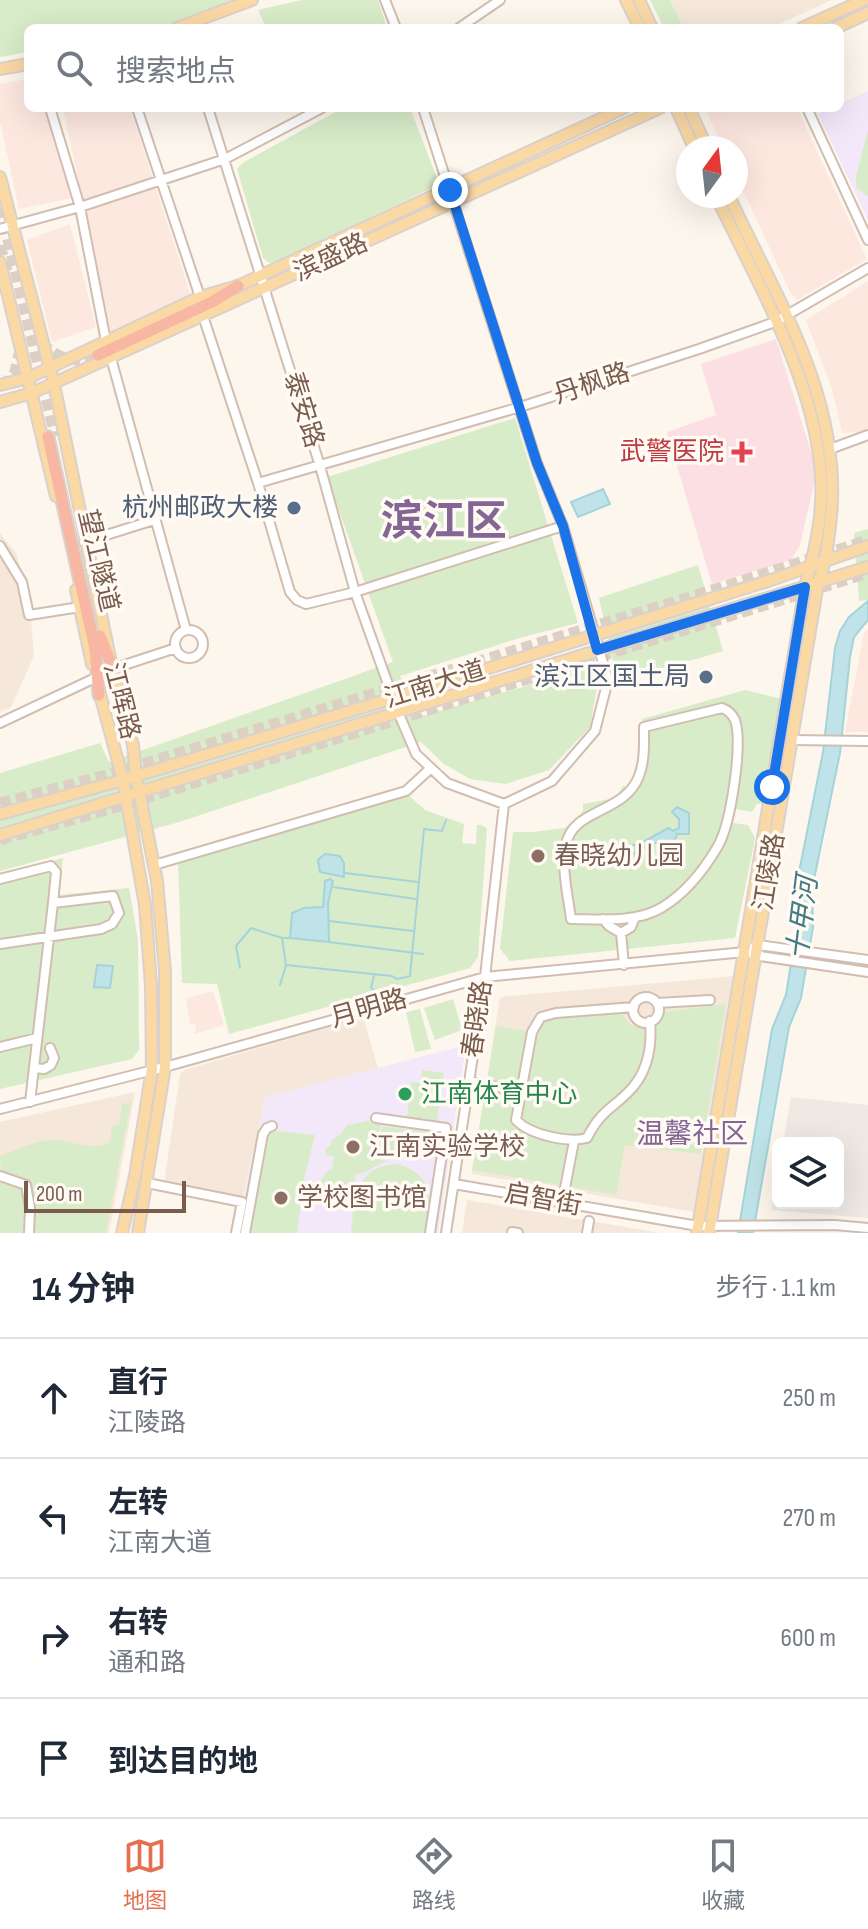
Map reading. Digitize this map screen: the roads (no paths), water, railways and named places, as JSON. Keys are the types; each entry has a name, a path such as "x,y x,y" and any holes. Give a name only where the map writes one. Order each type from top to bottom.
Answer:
{"highway":[{"path":"98,355 212,302 238,286"},
{"name":"望江隧道","path":"99,695 95,649 51,437 103,648 112,666"}],"main road":[{"path":"189,24 252,0"},
{"path":"205,24 264,0"},
{"path":"626,0 638,24"},
{"path":"639,0 650,24"},
{"path":"811,24 864,0"},
{"path":"844,24 868,13"},
{"path":"0,63 24,61"},
{"path":"0,69 24,62"},
{"name":"滨盛路","path":"0,402 54,384 265,288 616,112"},
{"name":"滨盛路","path":"0,385 28,378 200,297 238,286 651,112"},
{"path":"678,112 689,136"},
{"path":"691,112 702,136"},
{"name":"江晖路","path":"0,177 54,384 84,542 133,745 154,865 165,971 165,1067 138,1233"},
{"name":"江陵路","path":"710,1230 818,583 827,559 832,505 830,449 815,380 722,208"},
{"name":"江陵路","path":"698,1230 821,502 821,476 807,398 780,319 734,208"},
{"name":"江晖路","path":"0,262 99,695 123,780 145,905 151,985 152,1069 135,1176 122,1233"},
{"name":"江南大道","path":"0,814 393,698 868,546"},
{"name":"江南大道","path":"0,835 868,567"}],"street":[{"path":"385,0 394,24"},
{"path":"465,24 498,1"},
{"path":"51,112 80,207 106,341"},
{"path":"138,112 200,297"},
{"name":"泰安路","path":"209,112 320,466 355,592 398,712"},
{"path":"0,229 80,207 225,159 314,112"},
{"path":"398,712 416,754 447,783 504,804 552,781 595,731 608,680 563,526 537,463 424,112"},
{"path":"809,112 868,240"},
{"name":"丹枫路","path":"258,483 520,407 780,319 868,268"},
{"path":"203,316 290,592 297,600 306,604 355,592 563,526"},
{"path":"111,358 186,630"},
{"path":"830,449 868,435"},
{"path":"84,542 154,520"},
{"path":"0,546 22,582 29,615 80,607"},
{"path":"186,630 195,632 202,639 200,653 188,659 180,656 174,644 178,635 186,630"},
{"path":"112,666 176,648"},
{"path":"0,723 95,678"},
{"path":"722,708 728,710 735,720 737,750 733,794 720,842 701,872 676,898 658,910 635,917 603,919 571,919 565,870 566,843 571,831 583,819 619,802 638,780 643,760 644,727 722,708"},
{"path":"792,740 868,741"},
{"path":"154,865 406,791 431,768"},
{"name":"春晓路","path":"446,1233 485,977 504,804"},
{"path":"0,879 51,866 56,872 30,1102"},
{"path":"0,944 49,934 101,929 112,924 119,913 113,896 53,903"},
{"path":"621,933 631,927 635,917"},
{"path":"603,919 621,933"},
{"path":"621,933 624,965"},
{"name":"月明路","path":"0,1109 165,1067 485,977 785,949 868,960"},
{"name":"月明路","path":"757,951 784,960 868,972"},
{"path":"657,1003 658,1014 650,1021 639,1020 634,1014 634,1007 642,998 650,998 657,1003 710,1000"},
{"path":"634,1007 541,1017 532,1032 516,1120 524,1129 574,1141 587,1138 597,1118 633,1086 650,1053 650,1021"},
{"path":"0,1047 37,1038"},
{"path":"34,1068 44,1069 51,1065 54,1058 50,1048"},
{"path":"469,1081 521,1092"},
{"path":"376,1118 446,1128 430,1233"},
{"path":"245,1233 263,1134 272,1126"},
{"path":"562,1204 574,1141"},
{"path":"0,1176 26,1185 30,1208 29,1233"},
{"path":"147,1183 242,1202 236,1233"},
{"name":"启智街","path":"454,1184 698,1230 710,1230 727,1224 868,1228"},
{"path":"587,1233 589,1221"},
{"path":"512,1232 518,1233"}],"water":[{"path":"603,489 610,504 578,517 571,502"},
{"name":"十甲河","path":"868,601 868,620 854,637 850,657 840,753 812,889 813,927 801,998 789,1027 753,1233 738,1233 772,1029 786,995 798,919 795,892 823,752 835,648 840,631 849,617"},
{"path":"677,807 689,813 689,834 677,834 675,840 647,846 632,856 628,855 624,866 618,864 612,853 614,846 637,844 669,828 673,831 679,828 679,819 672,812"},
{"path":"325,854 340,856 344,863 344,877 320,872 318,860"},
{"path":"325,881 333,881 328,903 329,942 290,938 292,913 304,908 323,907"},
{"path":"97,965 113,966 110,988 94,987"}],"waterway":[{"path":"286,965 397,979 410,976 424,829 442,831 446,820"},
{"path":"345,873 418,882"},
{"path":"333,887 416,899"},
{"path":"329,921 413,931"},
{"path":"240,968 236,946 251,928 282,938"},
{"path":"280,985 286,965 282,938 290,938"},
{"path":"329,942 423,954"},
{"path":"374,975 371,988 376,991"}],"tunnel":[{"path":"0,207 55,436"},
{"path":"0,245 7,271"},
{"path":"41,342 67,359 98,355"},
{"path":"2,387 15,372 21,346"},
{"path":"0,803 107,775 868,540"},
{"path":"0,840 117,807 868,573"}],"place":[{"name":"武警医院","path":"742,452"},
{"name":"杭州邮政大楼","path":"294,508"},
{"name":"滨江区国土局","path":"706,677"},
{"name":"春晓幼儿园","path":"538,856"},
{"name":"江南体育中心","path":"405,1094"},
{"name":"江南实验学校","path":"353,1147"},
{"name":"学校图书馆","path":"281,1198"}],"district":[{"name":"滨江区","path":"444,522"},
{"name":"温馨社区","path":"692,1134"}]}
